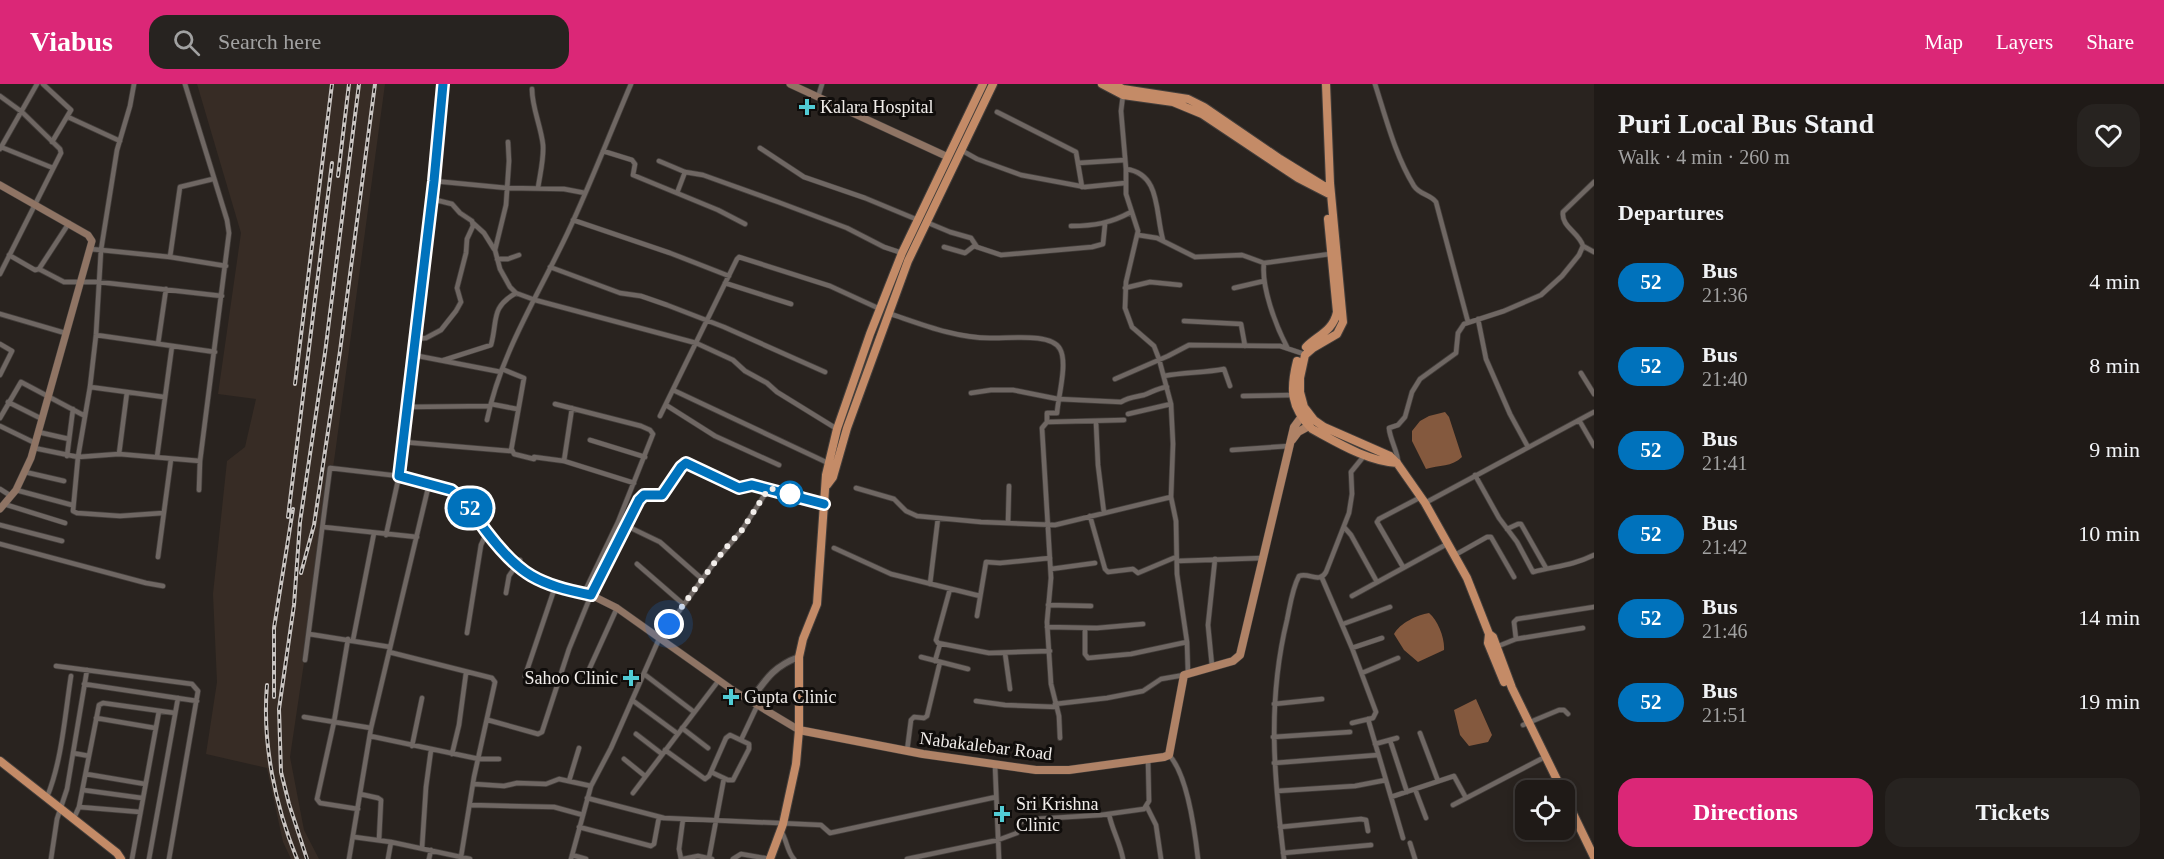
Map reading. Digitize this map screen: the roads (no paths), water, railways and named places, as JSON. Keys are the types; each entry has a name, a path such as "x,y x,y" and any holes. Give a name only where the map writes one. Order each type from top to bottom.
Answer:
{"highway":[{"path":"770,859 782,828 796,764 799,730 799,657 803,639 817,604 826,475 837,429 884,311 908,261 948,157 958,148 983,84"},
{"path":"827,485 833,477 902,253 922,221 993,84"},
{"path":"1102,84 1123,95 1158,97"},
{"path":"1113,84 1123,89 1173,102 1202,114 1298,178 1329,190"},
{"path":"1326,84 1330,254 1339,321"},
{"path":"1329,190 1339,321 1337,334 1312,348 1302,362 1300,392 1303,414 1309,426 1323,430 1347,443 1364,456 1397,463"},
{"path":"1323,430 1314,420 1297,410 1294,395 1297,362 1310,343 1339,321"},
{"path":"1347,443 1390,456 1423,500 1467,578 1489,634 1493,637 1540,759 1551,780"},
{"path":"1489,634 1487,639 1497,666 1557,780"},
{"path":"0,761 61,807 122,859"},
{"path":"1575,820 1592,858"},
{"path":"1575,828 1592,858"}],"main road":[{"path":"443,84 432,199 399,476 451,490 487,532 533,579 555,587 588,594 617,608 719,680 799,730"},
{"path":"790,84 948,157"},
{"path":"0,185 69,223 91,237 92,242 34,446 25,472 14,493 2,507"},
{"path":"1169,755 1186,674 1233,661 1239,657 1294,427 1303,414"},
{"path":"1290,444 1298,432 1309,426"},
{"name":"Nabakalebar Road","path":"799,730 907,752 995,765 1051,770 1169,755"}],"street":[{"path":"37,84 1,148 54,168"},
{"path":"44,84 70,108 71,112 52,142"},
{"path":"134,84 117,150 101,250 96,335 72,505 73,511 77,513 120,516 163,513"},
{"path":"184,84 229,233 200,461 200,490"},
{"path":"487,420 502,370 522,323 573,220 631,84"},
{"path":"818,97 822,84"},
{"path":"1375,84 1395,145 1413,183 1419,192 1430,196 1436,202 1468,322"},
{"path":"532,89 532,99 543,148 538,188"},
{"path":"976,700 1005,705 1056,706 1143,691 1161,678 1186,674 1187,642 1177,559 1176,521 1171,497 1173,444 1171,404 1160,359 1152,343 1137,332 1128,321 1125,308 1125,288 1138,235 1126,194 1121,111 1123,95"},
{"path":"0,96 22,112 61,153 0,272"},
{"path":"997,112 1074,150 1077,155 1082,187"},
{"path":"68,117 120,141"},
{"path":"495,250 505,212 508,142"},
{"path":"760,148 804,177 971,238 977,247"},
{"path":"958,148 977,159 1021,175 1094,188 1125,183"},
{"path":"603,151 632,160 635,164 633,175 718,210 745,224"},
{"path":"1078,163 1125,160"},
{"path":"659,161 847,228 884,247 902,253"},
{"path":"1126,169 1139,171 1150,182 1162,240"},
{"path":"676,193 685,172"},
{"path":"170,257 180,187 213,179"},
{"path":"434,181 585,192"},
{"path":"1397,463 1398,458 1389,428 1398,425 1405,417 1412,392 1420,379 1456,353 1459,329 1468,322 1513,308 1541,295 1562,276 1579,255 1581,240 1564,223 1562,216 1565,208 1594,182"},
{"path":"432,199 452,204 484,233 495,250 506,280 516,293 696,343 733,360 745,371 837,429"},
{"path":"1071,226 1105,224 1131,212"},
{"path":"573,220 729,276"},
{"path":"39,269 69,223"},
{"path":"415,339 433,335 441,330 456,311 461,298 457,288 466,254 467,239 473,224"},
{"path":"944,247 965,253 972,247 977,247 1001,255 1092,247 1103,244 1105,224"},
{"path":"1138,235 1162,240 1195,257 1242,255 1264,263 1330,254"},
{"path":"1582,246 1594,252"},
{"path":"90,249 170,257 226,266"},
{"path":"9,255 35,270 39,269 64,282 99,282 222,296"},
{"path":"497,259 508,259 519,255"},
{"path":"660,416 725,283 737,260 742,257 830,286 914,323 967,336 1046,339 1059,346 1062,351 1062,373 1057,413 1047,413 1047,422 1042,428 1051,569 1047,627 1051,684 1060,722 1060,738"},
{"path":"1264,263 1264,281 1279,332 1287,347"},
{"path":"550,267 620,292 667,305 706,322 724,327 825,372"},
{"path":"1234,288 1264,281"},
{"path":"1125,288 1150,282 1180,285"},
{"path":"725,283 790,304"},
{"path":"158,344 166,289"},
{"path":"444,360 490,345 499,307 505,299 516,293"},
{"path":"0,314 65,333"},
{"path":"1478,319 1486,359 1510,414 1528,447"},
{"path":"1184,321 1241,324 1245,346"},
{"path":"96,335 215,352"},
{"path":"0,344 12,351 1,372"},
{"path":"1115,379 1189,345 1287,347 1301,353"},
{"path":"157,457 172,346"},
{"path":"413,355 502,370 524,378 517,409 512,450"},
{"path":"1164,376 1187,372 1209,373 1224,369 1230,386"},
{"path":"1581,372 1594,394"},
{"path":"0,418 21,382 85,416"},
{"path":"90,387 164,397"},
{"path":"971,393 1013,390 1058,399 1121,402 1129,397 1167,387"},
{"path":"673,390 829,463"},
{"path":"119,454 127,392"},
{"path":"1243,396 1294,395"},
{"path":"8,402 42,419"},
{"path":"488,720 538,734 542,732 588,594 653,437 650,430 555,404"},
{"path":"1128,414 1171,404"},
{"path":"407,407 491,405 517,409"},
{"path":"666,405 715,436 780,465"},
{"path":"564,461 572,408"},
{"path":"67,456 73,409"},
{"path":"1403,567 1377,522 1379,519 1475,475 1594,412"},
{"path":"1047,422 1124,420"},
{"path":"1579,420 1594,446"},
{"path":"1096,422 1104,513"},
{"path":"0,426 34,446 78,458 119,454 200,461"},
{"path":"38,432 69,439"},
{"path":"590,440 645,457"},
{"path":"403,442 477,450 509,452 512,450"},
{"path":"1233,450 1290,444"},
{"path":"512,450 516,454 534,458 564,461 634,483"},
{"path":"1322,578 1344,527 1351,504 1350,472 1364,456"},
{"path":"158,557 171,459"},
{"path":"306,660 330,468 399,476 386,535"},
{"path":"25,472 64,481"},
{"path":"1475,475 1495,512 1517,542 1532,572 1569,566 1594,555"},
{"path":"349,859 371,728 429,484"},
{"path":"1008,523 1009,486"},
{"path":"586,859 572,857 587,798 659,639 702,579 742,530 769,488"},
{"path":"856,488 894,499 911,514 938,518 1048,525 1066,523 1171,497"},
{"path":"0,489 72,505"},
{"path":"2,507 66,523"},
{"path":"1090,516 1105,569 1108,572 1133,568 1138,573 1177,559 1263,558"},
{"path":"930,584 938,518"},
{"path":"1507,529 1521,524 1546,568"},
{"path":"0,525 62,541"},
{"path":"323,527 417,537"},
{"path":"1344,527 1351,535 1377,582"},
{"path":"633,528 660,542 702,579"},
{"path":"467,633 481,545 487,532"},
{"path":"358,809 320,803 317,799 374,533"},
{"path":"1454,556 1487,537 1491,537 1514,577"},
{"path":"0,544 146,584 163,586"},
{"path":"1352,596 1447,544"},
{"path":"834,548 891,574 980,596"},
{"path":"977,616 986,562 1000,563 1050,558"},
{"path":"1212,667 1208,625 1215,559"},
{"path":"506,593 509,576 518,563"},
{"path":"1051,569 1095,563"},
{"path":"637,564 683,604"},
{"path":"1284,859 1273,738 1274,704 1281,643 1297,579 1304,574 1322,578"},
{"path":"1322,578 1353,648 1376,712 1375,716 1352,723"},
{"path":"525,676 555,587"},
{"path":"950,589 936,640 940,644 972,651 1005,653 1050,651"},
{"path":"1048,605 1091,606"},
{"path":"1342,624 1390,607"},
{"path":"1516,639 1514,622 1517,619 1594,607"},
{"path":"587,674 617,608"},
{"path":"1047,627 1085,628 1143,624"},
{"path":"1085,628 1085,654 1088,658 1131,654 1187,642"},
{"path":"1496,646 1516,639 1583,628"},
{"path":"309,634 350,640 389,650 466,673 492,678 495,682 461,857"},
{"path":"1353,648 1382,638"},
{"path":"907,752 911,720 914,717 927,716 940,644"},
{"path":"1005,653 1010,688"},
{"path":"751,700 773,671 799,657"},
{"path":"921,657 968,669"},
{"path":"1362,673 1398,658"},
{"path":"56,666 192,684 198,691 169,859"},
{"path":"51,859 57,819 67,789 87,670"},
{"path":"452,754 459,725 466,673"},
{"path":"644,674 694,712"},
{"path":"47,797 59,749 71,676"},
{"path":"633,793 719,680"},
{"path":"84,684 197,701"},
{"path":"149,859 178,698"},
{"path":"412,746 422,698"},
{"path":"1274,704 1322,699"},
{"path":"632,700 678,734"},
{"path":"74,818 80,807 99,705 103,703 175,713"},
{"path":"741,740 758,704"},
{"path":"1526,724 1558,710 1564,710 1568,714"},
{"path":"132,859 159,711"},
{"path":"304,717 371,728"},
{"path":"96,718 155,728"},
{"path":"1368,719 1403,838"},
{"path":"682,728 708,748"},
{"path":"1273,738 1350,732"},
{"path":"1420,733 1438,781"},
{"path":"636,734 705,779 711,772 728,736 749,744 749,749 731,781 711,772"},
{"path":"370,736 479,759 499,759"},
{"path":"1375,744 1397,738"},
{"path":"1390,740 1407,792"},
{"path":"569,781 579,748"},
{"path":"422,848 431,750"},
{"path":"73,753 89,756"},
{"path":"1169,755 1178,767 1188,802 1198,859"},
{"path":"1274,763 1378,755"},
{"path":"624,759 645,776"},
{"path":"1148,759 1149,801 1147,807 1156,825 1161,859"},
{"path":"1453,806 1540,759"},
{"path":"995,765 999,859"},
{"path":"86,774 145,784"},
{"path":"1391,797 1454,776 1466,798"},
{"path":"683,819 679,849 682,859 692,856 710,859 724,778"},
{"path":"474,784 504,786 517,783 546,784 559,779 591,786"},
{"path":"1277,791 1355,786 1386,780"},
{"path":"1415,789 1426,819"},
{"path":"83,790 142,798"},
{"path":"360,794 381,800 379,840"},
{"path":"587,798 659,817 782,828 821,825 832,833 996,797"},
{"path":"471,805 554,807 583,815"},
{"path":"80,807 140,812"},
{"path":"907,859 998,840 1017,832 1021,820 1109,814 1136,811 1147,807"},
{"path":"1109,814 1112,827 1119,839 1123,859"},
{"path":"579,827 651,846 654,844 659,817"},
{"path":"1280,827 1361,819 1366,820 1368,831"},
{"path":"782,828 793,859"},
{"path":"354,837 391,842 470,859"},
{"path":"388,859 391,842"},
{"path":"1410,843 1415,859"},
{"path":"1283,853 1371,845"},
{"path":"429,859 431,850"},
{"path":"733,859 741,854 770,859"}],"railway":[{"path":"295,384 332,84"},
{"path":"338,176 349,84"},
{"path":"307,859 281,772 279,709 294,605 300,522 325,353 359,84"},
{"path":"301,573 314,525 340,351 375,84"},
{"path":"288,517 332,163"},
{"path":"274,697 274,628 293,509"},
{"path":"267,685 268,751 282,817 297,859"}],"place":[{"name":"Kalara Hospital","path":"807,107"},
{"name":"Sahoo Clinic","path":"631,678"},
{"name":"Gupta Clinic","path":"731,697"},
{"name":"Sri Krishna Clinic","path":"1002,814"}]}
